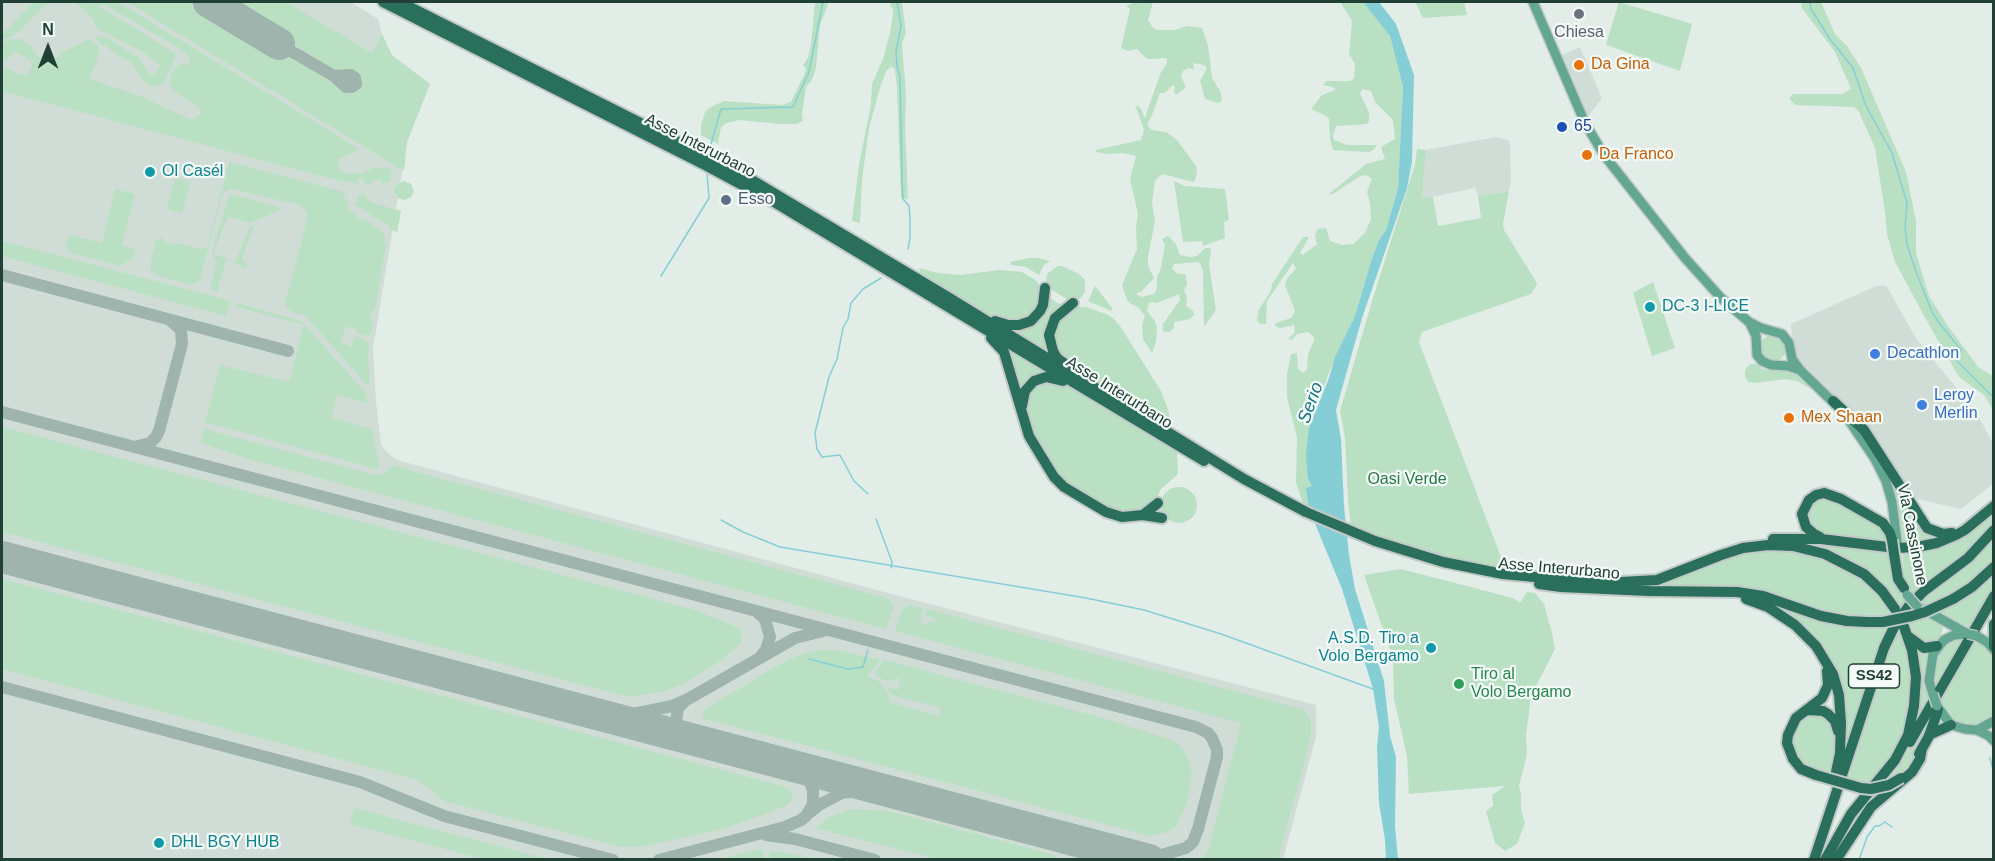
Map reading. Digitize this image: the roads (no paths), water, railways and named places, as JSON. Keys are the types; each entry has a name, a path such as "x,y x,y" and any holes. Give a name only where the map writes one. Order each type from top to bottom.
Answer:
{"highway":[{"name":"Asse Interurbano","path":"383,2 774,202 1077,381 1128,406 1244,479 1306,512 1375,542 1470,568 1572,588 1737,592 1763,596 1821,616 1868,622 1925,612 1972,587 1994,567"},
{"name":"Asse Interurbano","path":"400,2 742,174 948,297 1160,436 1276,503 1359,542 1393,554 1451,570 1513,582 1641,582 1657,580 1707,561 1721,553 1779,538 1896,548 1917,547 1947,539 1965,530 1994,506"},
{"path":"898,276 919,293 993,339 1005,352 1029,436 1054,477 1064,487 1114,515 1130,517 1143,515 1162,518"},
{"path":"948,297 954,296 999,323 1018,325 1031,321 1041,311 1045,299 1045,288"},
{"path":"1021,410 1025,391 1034,381 1046,377 1071,385 1077,381 1077,372 1057,358 1049,335 1055,318 1073,303"},
{"path":"1833,400 1864,430 1928,528 1943,534 1950,533 1977,521"},
{"path":"1835,541 1814,534 1804,525 1803,509 1806,502 1814,496 1827,494 1841,499 1882,523 1895,541 1898,579 1906,592"},
{"path":"1143,515 1158,503"},
{"name":"SS42","path":"1813,860 1884,648 1894,627 1908,606 1968,558 1994,530"},
{"name":"Asse Interurbano","path":"1737,548 1779,545 1804,548 1825,554 1864,574 1882,591 1895,609 1909,637 1916,670 1917,692 1908,735 1885,774"},
{"path":"1674,591 1749,600 1774,610 1807,636 1833,674 1841,709 1840,753 1813,860"},
{"path":"1825,860 1851,814 1885,774 1896,768 1994,596"},
{"path":"1994,624 1994,648"},
{"path":"1909,637 1924,648 1941,643"},
{"path":"1824,658 1828,677 1826,691 1822,698 1796,718 1791,726 1788,743 1789,752 1797,765 1816,775 1862,788 1871,789 1889,785 1907,772 1922,748 1929,736 1937,708"},
{"path":"1808,710 1823,711 1835,721 1838,733 1835,775"},
{"path":"1929,736 1952,725"},
{"path":"1836,860 1871,807 1912,772 1920,759 1922,748"}],"main road":[{"name":"Via Cassinone","path":"1533,2 1591,134 1604,155 1684,258 1721,298 1749,322 1771,332 1777,332 1786,338 1792,359 1800,370 1833,400 1863,440 1883,473 1892,502 1895,541"},
{"name":"Via Cassinone","path":"1749,322 1756,336 1757,355 1766,364 1776,365"},
{"path":"1757,344 1762,335 1771,332"},
{"path":"1776,365 1785,360 1790,351"},
{"path":"1776,365 1800,370"},
{"name":"Via Cassinone","path":"1906,592 1917,606 1994,648"},
{"path":"1934,616 1943,627 1941,643"},
{"path":"1973,635 1954,635 1941,643 1933,654 1929,681 1937,708 1952,725 1977,730 1994,741"},
{"path":"1977,730 1994,721"}],"water":[{"path":"1363,2 1379,2 1396,24 1414,75 1412,162 1407,188 1362,318 1336,410 1341,439 1349,555 1355,589 1384,681 1390,736 1396,757 1395,826 1398,859 1386,859 1379,803 1377,748 1379,727 1373,689 1342,589 1309,509 1306,488 1312,486 1308,479 1306,455 1309,428 1335,357 1355,316 1372,258 1386,230 1398,188 1403,87 1390,36"}],"waterway":[{"path":"711,144 721,109 793,107 809,72 823,2"},
{"path":"897,2 901,26 896,52 900,77 903,199 909,206 910,218 908,249"},
{"path":"1810,2 1811,9 1830,39 1853,68 1866,106 1892,153 1907,203 1905,227 1907,244 1932,312 1961,350 1957,361 1994,398"},
{"path":"661,276 709,198 707,173"},
{"path":"868,494 854,481 840,455 822,457 817,449 815,433 851,303 863,289 881,278"},
{"path":"876,519 892,562 891,568"},
{"path":"721,520 780,547 1086,598 1144,610 1221,634 1373,689"},
{"path":"809,659 848,669 863,667 868,650"},
{"path":"1990,758 1994,774"},
{"path":"1859,860 1867,837 1875,826 1885,822 1892,827"}],"place":[{"name":"Chiesa","path":"1579,14"},
{"name":"Da Gina","path":"1579,65"},
{"name":"65","path":"1562,127"},
{"name":"Da Franco","path":"1587,155"},
{"name":"Ol Casél","path":"150,172"},
{"name":"Esso","path":"726,200"},
{"name":"DC-3 I-LICE","path":"1650,307"},
{"name":"Decathlon","path":"1875,354"},
{"name":"Leroy Merlin","path":"1922,405"},
{"name":"Mex Shaan","path":"1789,418"},
{"name":"A.S.D. Tiro a Volo Bergamo","path":"1431,648"},
{"name":"Tiro al Volo Bergamo","path":"1459,684"},
{"name":"DHL BGY HUB","path":"159,843"}],"water label":[{"name":"Serio","path":"1311,403"}],"park label":[{"name":"Oasi Verde","path":"1407,480"}]}
